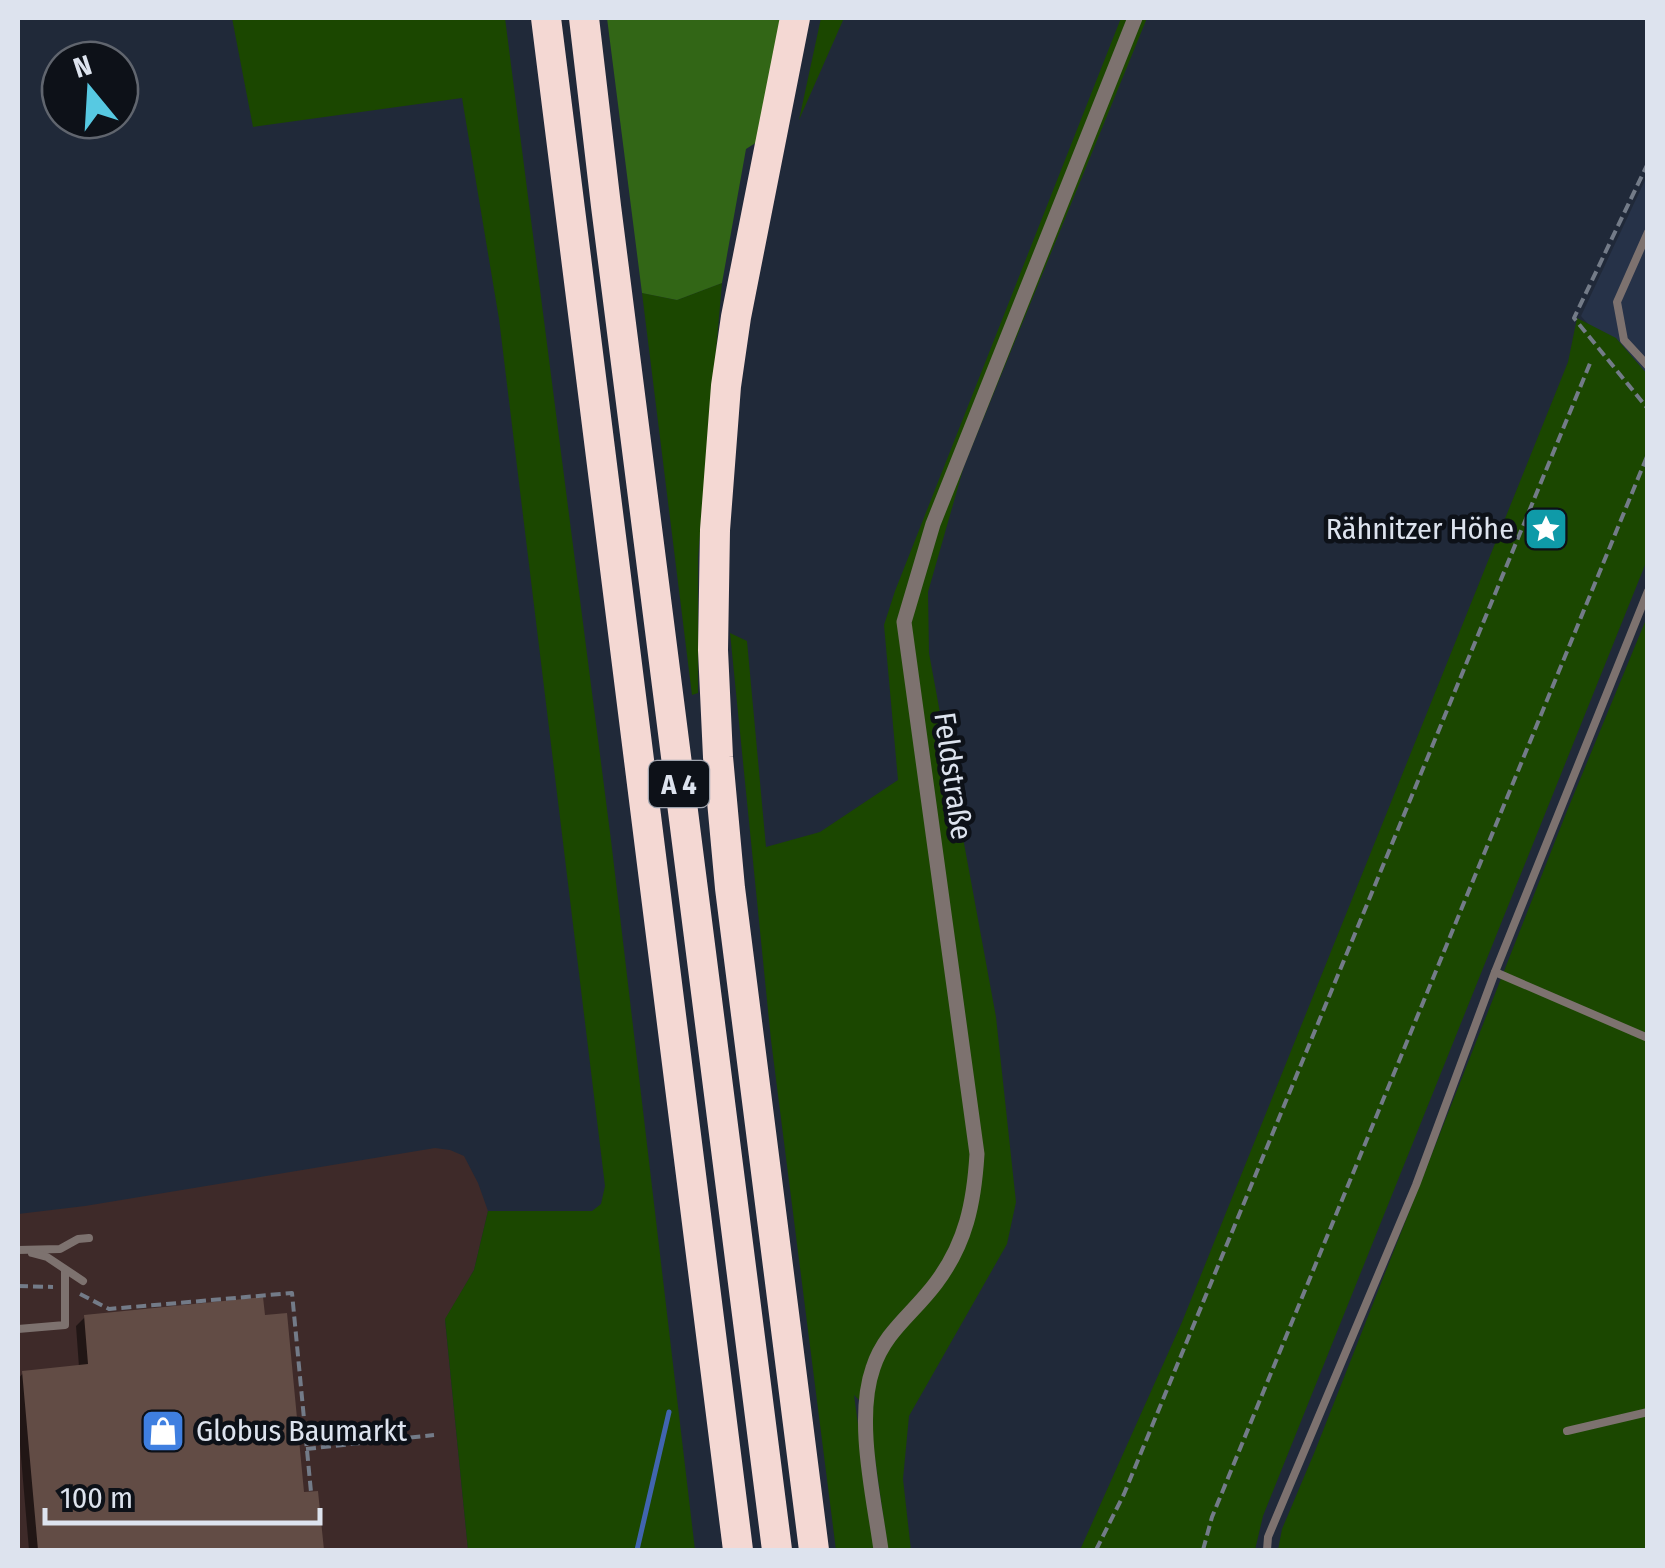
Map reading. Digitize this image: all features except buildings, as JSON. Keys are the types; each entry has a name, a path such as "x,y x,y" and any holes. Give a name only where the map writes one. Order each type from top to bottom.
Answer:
{"highway":[{"name":"A 4","path":"546,18 738,1550"},
{"name":"A 4","path":"584,18 777,1550"},
{"path":"795,18 726,386 715,530 713,633 718,757 730,888 814,1550"}],"street":[{"name":"Feldstraße","path":"881,1550 868,1449 866,1398 872,1369 886,1338 936,1283 955,1251 969,1220 977,1154 904,622 933,524 1135,18"}],"lane":[{"path":"1648,232 1617,302 1624,340 1648,366"},
{"path":"1267,1550 1268,1537 1416,1185 1495,972 1648,591"},
{"path":"1495,972 1648,1038"},
{"path":"20,1250 60,1250 78,1239 89,1238"},
{"path":"20,1250 47,1257 82,1281"},
{"path":"18,1329 64,1325 65,1270"},
{"path":"1567,1432 1648,1412"}],"path":[{"path":"1096,1550 1132,1476 1591,361"},
{"path":"1202,1550 1212,1516 1648,454"},
{"path":"18,1286 66,1287 110,1309 292,1293 311,1492"},
{"path":"306,1449 434,1435"}],"shaded area":[{"path":"1647,176 1647,391 1581,316"},
{"path":"435,1148 464,1156 488,1211 474,1270 445,1320 468,1550 18,1550 18,1214"}],"green space":[{"path":"232,18 505,18 611,840 695,1550 468,1550 445,1319 474,1270 488,1211 592,1211 601,1204 605,1186 499,319 462,98 253,127"},
{"path":"607,18 781,18 757,142 746,149 722,283 677,300 642,293"},
{"path":"821,18 844,18 799,120"},
{"path":"1121,18 1147,18 964,466 928,592 929,653 996,1017 1016,1202 1007,1244 909,1416 903,1479 911,1550 888,1550 868,1409 854,1395 875,1550 836,1550 771,1040 730,633 747,641 766,847 820,832 898,780 884,625"},
{"path":"722,283 698,557 698,693 692,695 642,293 677,300"},
{"path":"1577,318 1616,338 1647,374 1647,560 1263,1516 1255,1550 1080,1550 1182,1322 1568,362"},
{"path":"1647,617 1647,1550 1278,1550 1282,1529"}],"waterway":[{"path":"637,1550 669,1412"}],"place":[{"name":"Rähnitzer Höhe","path":"1546,529"},
{"name":"Globus Baumarkt","path":"163,1431"}]}
